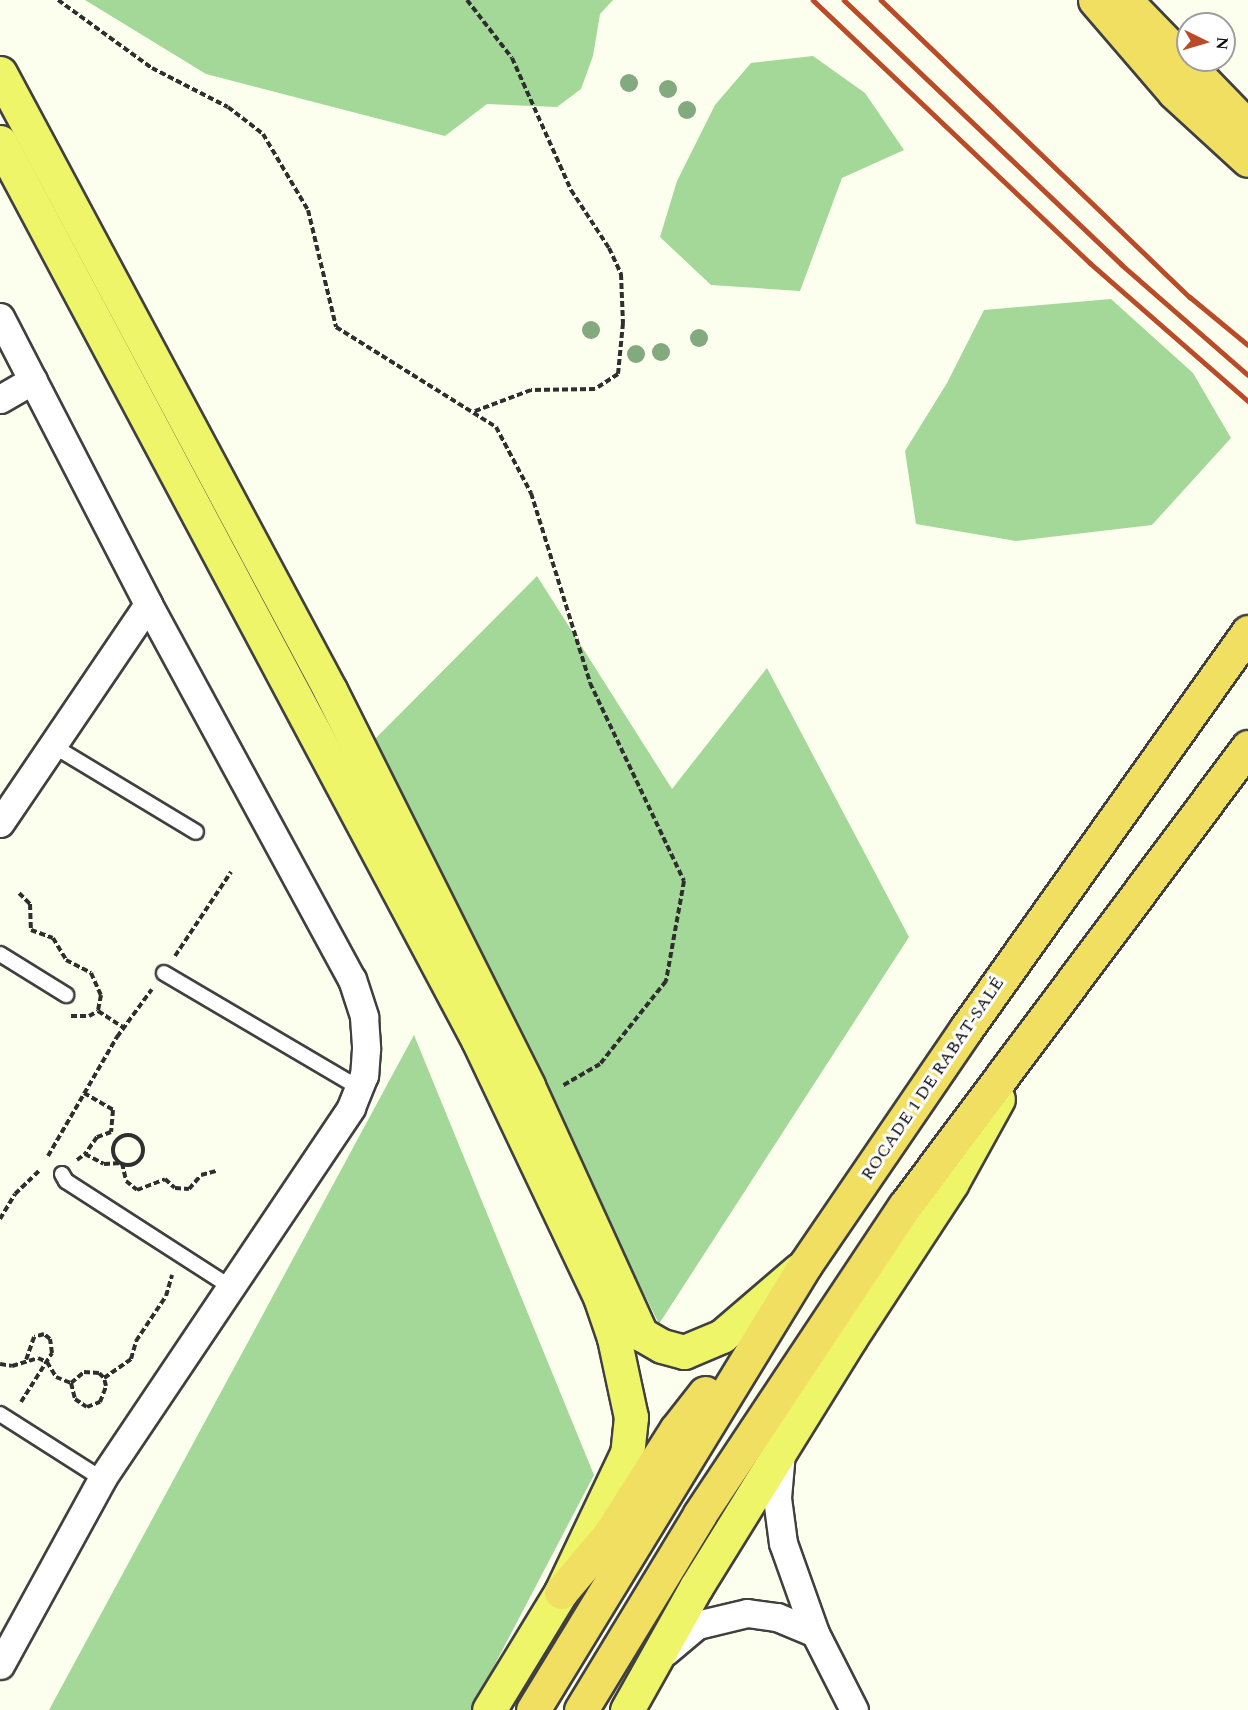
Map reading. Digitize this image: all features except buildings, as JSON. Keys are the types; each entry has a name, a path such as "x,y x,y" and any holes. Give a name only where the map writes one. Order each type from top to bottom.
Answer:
{"highway":[{"path":"1095,0 1174,92 1248,160"},
{"path":"1125,0 1248,127"},
{"name":"ROCADE 1 DE RABAT-SALÉ","path":"533,1710 805,1265 966,1029 1248,632"},
{"path":"581,1710 694,1523 905,1206 1021,1055 1248,747"},
{"path":"561,1592 609,1534 692,1408 754,1346"}],"main road":[{"path":"0,73 330,690 535,1102 642,1334 662,1346 684,1352 713,1340 805,1265"},
{"path":"0,142 468,1019 600,1297 625,1379 631,1416 627,1453 561,1592 489,1710"},
{"path":"627,1710 651,1666 780,1452 951,1184 1021,1055"}],"street":[{"path":"0,317 148,603 352,979 364,1017 364,1075 351,1108 102,1479 0,1665"},
{"path":"0,399 33,380"},
{"path":"0,823 148,603"},
{"path":"780,1452 777,1498 783,1543 815,1633 854,1710"},
{"path":"651,1666 679,1638 698,1625 722,1617 747,1613 777,1617 815,1633"}],"lane":[{"path":"52,746 196,832"},
{"path":"0,954 66,995"},
{"path":"164,973 359,1088"},
{"path":"63,1174 66,1181 232,1288"},
{"path":"5,1417 102,1479"}],"path":[{"path":"58,0 152,68 228,107 263,134 308,210 336,327 474,411 496,427 531,493 590,682 684,881 666,981 600,1064 535,1102"},
{"path":"467,0 512,58 571,190 609,248 621,274 622,323 618,374 595,389 531,390 474,411"},
{"path":"0,1219 15,1194 40,1170 124,1028 164,973 231,872"},
{"path":"19,893 30,904 31,930 53,938 66,960 91,973 101,995 98,1011 124,1028"},
{"path":"40,1170 63,1174 85,1154 97,1137 111,1132 112,1110 84,1093"},
{"path":"85,1154 104,1164 122,1163 131,1164 142,1155 142,1146 132,1136 122,1136 115,1142 115,1157 122,1163 126,1181 136,1190 165,1179 175,1188 189,1189 201,1175 216,1171"},
{"path":"104,1378 131,1359 136,1341 158,1312 173,1271 185,1258"},
{"path":"5,1417 46,1362 52,1346 44,1334 34,1337 26,1360"},
{"path":"0,1364 12,1366 26,1360 46,1362"},
{"path":"46,1362 56,1377 71,1383"},
{"path":"84,1372 99,1373 104,1378 106,1386 100,1402 87,1407 75,1400 71,1383 84,1372"}],"green space":[{"path":"85,0 613,0 600,14 593,56 581,89 557,107 487,104 445,136 206,74"},
{"path":"813,56 865,93 904,150 842,178 800,291 711,285 660,237 677,181 715,105 751,63"},
{"path":"1111,299 1193,373 1231,438 1152,525 1016,541 916,524 905,451 947,383 984,310"},
{"path":"537,576 672,789 767,668 909,937 659,1324 373,741"},
{"path":"414,1035 594,1475 471,1710 49,1710"}],"railway":[{"path":"813,0 1090,263 1248,401"},
{"path":"844,0 1122,265 1248,375"},
{"path":"881,0 1190,297 1248,345"}]}
